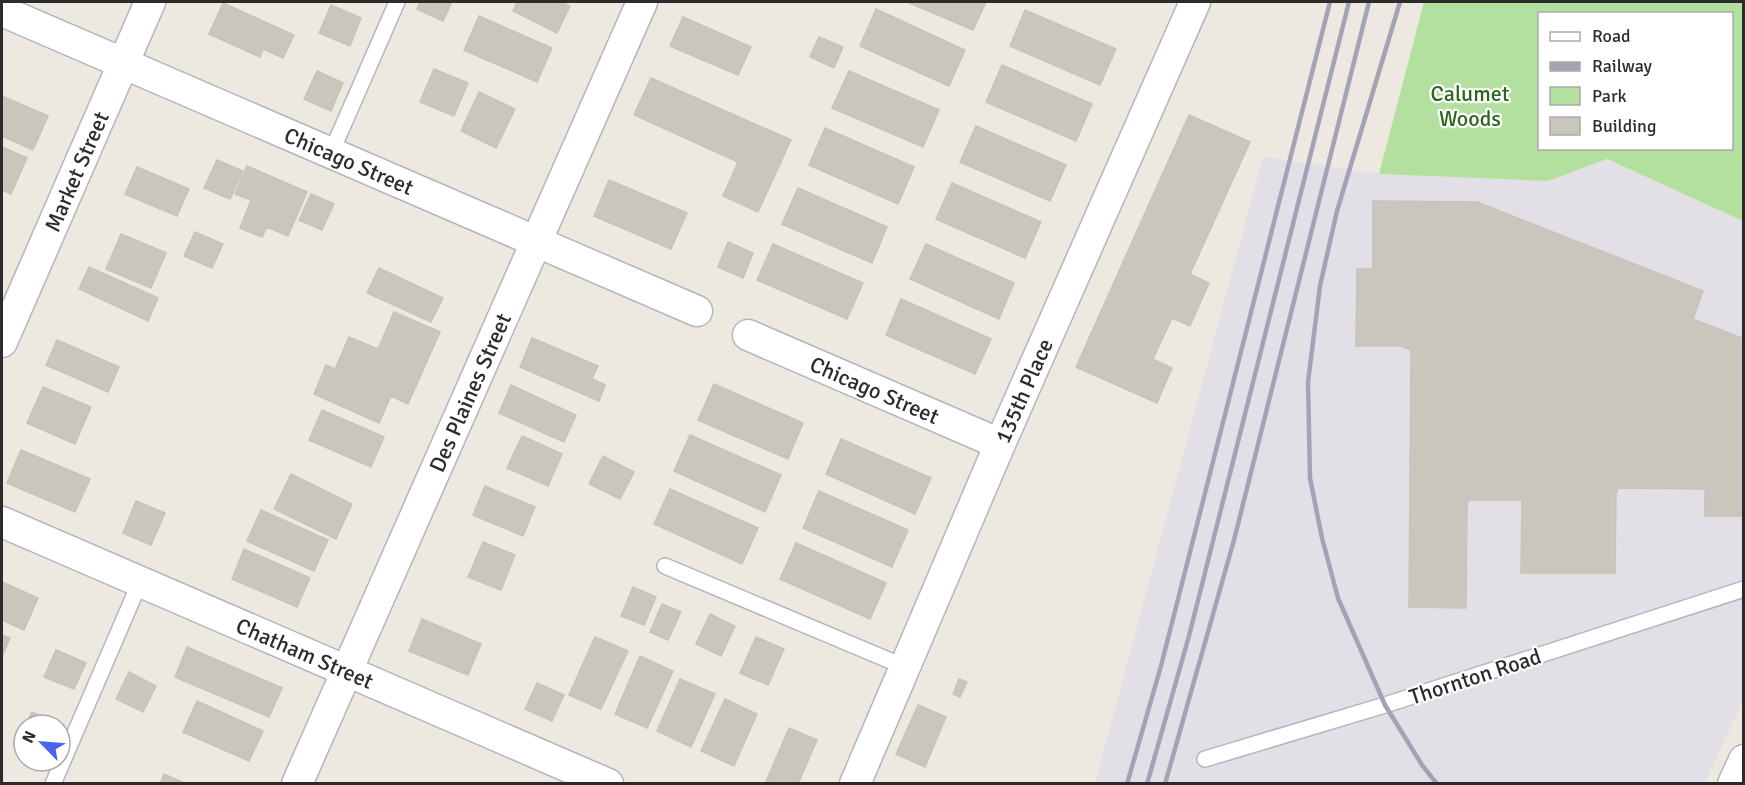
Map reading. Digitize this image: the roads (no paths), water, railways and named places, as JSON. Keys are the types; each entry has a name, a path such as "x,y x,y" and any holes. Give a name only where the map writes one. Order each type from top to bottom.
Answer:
{"street":[{"name":"Market Street","path":"2,342 150,2"},
{"name":"Des Plaines Street","path":"297,783 642,2"},
{"name":"135th Place","path":"855,783 1188,4"},
{"name":"Chicago Street","path":"2,11 697,311"},
{"name":"Chicago Street","path":"748,335 1000,444"},
{"name":"Chatham Street","path":"2,522 608,783"},
{"path":"1733,783 1743,760"}],"lane":[{"path":"332,153 397,2"},
{"path":"665,566 905,667"},
{"path":"53,783 140,582"},
{"name":"Thornton Road","path":"1205,759 1385,705 1743,589"}],"railway":[{"path":"1127,784 1161,666 1330,2"},
{"path":"1147,784 1189,636 1349,2"},
{"path":"1165,784 1234,540 1369,2"},
{"path":"1400,2 1337,211 1320,286 1308,382 1310,478 1322,538 1338,598 1385,705 1422,765 1437,784"}],"park label":[{"name":"Calumet Woods","path":"1470,106"}]}
